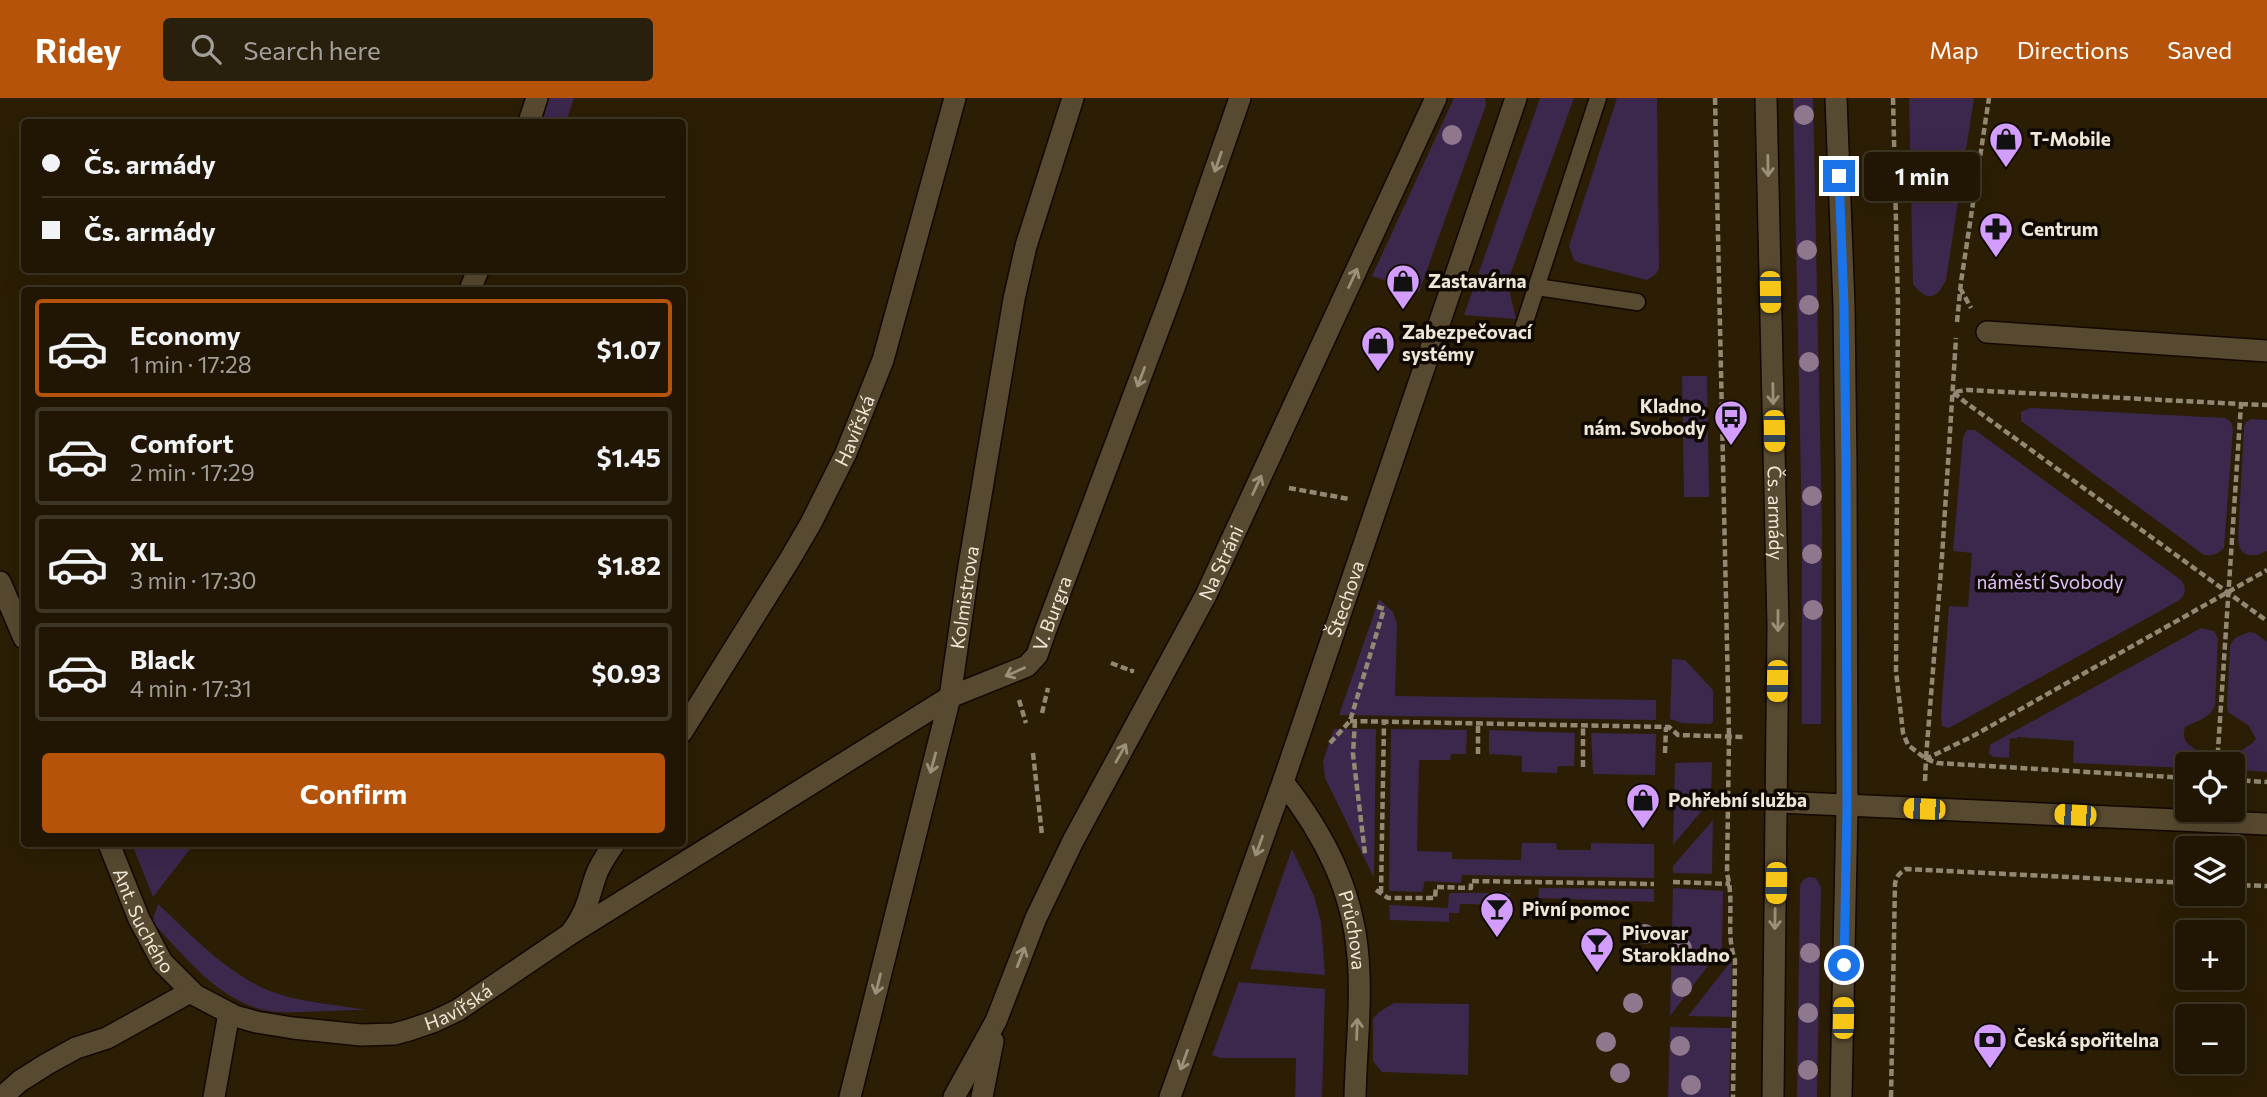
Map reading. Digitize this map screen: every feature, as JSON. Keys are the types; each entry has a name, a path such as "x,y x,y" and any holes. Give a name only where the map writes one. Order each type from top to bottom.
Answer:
{"street":[{"path":"530,119 537,98"},
{"name":"Havířská","path":"686,726 797,547 846,453 883,360 955,98"},
{"name":"Kolmistrova","path":"850,1097 950,697 1014,299 1026,246 1073,98"},
{"name":"V. Burgra","path":"570,933 950,697 1021,670 1037,655 1174,288 1240,98"},
{"name":"Na Stráni","path":"954,1097 996,1021 1051,887 1206,595 1436,98"},
{"name":"Štechova","path":"1170,1097 1283,782 1516,98"},
{"name":"Čs. armády","path":"1766,98 1778,625 1773,1097"},
{"path":"1836,98 1844,306 1847,807 1841,1097"},
{"path":"1987,332 2267,351"},
{"path":"0,582 21,631"},
{"name":"Průchova","path":"1283,782 1325,843 1343,882 1349,905 1358,959 1355,1097"},
{"path":"1777,802 2267,824"},
{"name":"Ant. Suchého","path":"110,847 139,919 162,962 190,992"},
{"name":"Havířská","path":"190,992 229,1013 256,1022 293,1028 361,1035 394,1034 435,1021 458,1010 570,933 588,904 595,877 612,847"},
{"path":"2,1097 20,1081 47,1064 76,1048 107,1038 190,992"},
{"path":"214,1097 229,1013"},
{"name":"Na Stráni","path":"982,1097 996,1021"}],"lane":[{"path":"1522,331 1598,98"},
{"path":"1537,287 1637,302"}],"path":[{"path":"1715,98 1729,736 1727,874 1732,893 1730,948 1735,960 1733,1097"},
{"path":"1893,98 1898,304 1896,671 1903,733 1908,745 1926,759 1943,764 2175,777"},
{"path":"1924,809 1961,282 1989,98"},
{"path":"1953,392 1967,390 2267,405"},
{"path":"1953,392 2267,621"},
{"path":"2218,752 2241,404"},
{"path":"1278,486 1349,499"},
{"path":"1926,759 1973,736 2267,570"},
{"path":"1042,713 1046,694"},
{"path":"1365,859 1353,754 1353,721 1669,727 1678,735 1743,737"},
{"path":"1381,893 1384,723"},
{"path":"1478,724 1478,754"},
{"path":"1583,726 1583,766"},
{"path":"1665,753 1666,727"},
{"path":"1033,753 1043,839"},
{"path":"2245,781 2267,782"},
{"path":"1891,1097 1895,884 1902,872 1906,869 2175,882"},
{"path":"1369,886 1388,898 1435,898 1436,887 1471,888 1471,881 1654,884"},
{"path":"1672,881 1730,884"},
{"path":"2245,885 2267,886"}],"green space":[{"path":"549,98 574,98 567,119 543,119"},
{"path":"1454,98 1485,98 1486,105 1419,292 1372,276"},
{"path":"1540,98 1574,98 1510,275 1509,289 1516,319 1464,315"},
{"path":"1617,98 1657,98 1659,268 1656,274 1647,280 1580,263 1574,260 1569,246"},
{"path":"1793,98 1813,98 1822,528 1821,724 1802,724 1802,529"},
{"path":"1909,98 1974,98 1946,280 1939,292 1931,296 1923,294 1913,284"},
{"path":"1682,376 1707,376 1709,497 1684,497"},
{"path":"2030,408 2225,418 2231,422 2233,429 2224,548 2215,554 2204,555 2021,421 2021,412"},
{"path":"2251,419 2267,420 2267,551 2257,555 2244,553 2238,539 2244,427"},
{"name":"náměstí Svobody","path":"1967,430 1975,430 2181,580 2185,591 2178,601 1949,728 1942,726 1941,715 1949,606 1968,607 1972,553 1953,551 1963,437"},
{"path":"1379,599 1393,612 1397,624 1395,696 1656,700 1656,720 1339,715"},
{"path":"2201,628 2214,631 2218,638 2215,705 2207,716 2185,727 2187,743 2199,752 2175,752 2175,767 2073,763 2074,741 2017,737 2010,738 2009,758 1993,757 1989,754 1990,745"},
{"path":"2249,632 2267,642 2267,772 2245,771 2245,752 2239,752 2256,739 2249,726 2228,712 2230,645 2235,638"},
{"path":"1672,659 1685,660 1713,690 1713,722 1710,724 1682,723 1670,719"},
{"path":"1334,729 1376,729 1374,878 1325,778 1323,761"},
{"path":"1391,729 1467,730 1466,754 1451,754 1450,760 1419,760 1417,851 1452,852 1452,859 1521,860 1522,843 1556,843 1557,850 1591,850 1591,843 1654,844 1654,878 1462,875 1461,883 1425,881 1422,892 1389,891"},
{"path":"1489,730 1575,733 1574,766 1558,766 1557,773 1522,772 1522,756 1489,754"},
{"path":"1591,733 1656,734 1655,775 1593,774"},
{"path":"1712,762 1711,800 1673,845 1675,763"},
{"path":"1713,820 1712,874 1673,873 1673,866"},
{"path":"133,847 192,847 153,897"},
{"path":"1292,849 1314,896 1321,922 1325,975 1250,969"},
{"path":"1809,877 1816,878 1821,887 1817,1097 1797,1097 1800,885"},
{"path":"1539,888 1654,889 1654,902 1538,898"},
{"path":"1673,888 1723,891 1722,947 1670,1016"},
{"path":"1449,893 1510,893 1510,905 1460,904 1459,913 1449,913 1449,922 1390,920 1389,905 1448,908"},
{"path":"158,904 222,962 265,989 302,1000 366,1010 279,1012 259,1009 241,1002 224,992 193,966 152,922"},
{"path":"1732,960 1731,1017 1688,1016"},
{"path":"1239,982 1325,989 1322,1097 1295,1097 1296,1058 1220,1058 1212,1055"},
{"path":"1394,1003 1469,1004 1468,1075 1382,1072 1373,1061 1373,1019"},
{"path":"1670,1027 1731,1028 1729,1097 1668,1097"}],"place":[{"name":"T-Mobile","path":"2006,169"},
{"name":"Centrum","path":"1996,259"},
{"name":"Zastavárna","path":"1403,311"},
{"name":"Zabezpečovací systémy","path":"1378,373"},
{"name":"Kladno, nám. Svobody","path":"1731,447"},
{"name":"Pohřební služba","path":"1643,830"},
{"name":"Pivní pomoc","path":"1497,939"},
{"name":"Pivovar Starokladno","path":"1597,974"},
{"name":"Česká spořitelna","path":"1990,1070"}],"route":[{"path":"1839,176 1846,468 1847,807 1844,965"}]}
